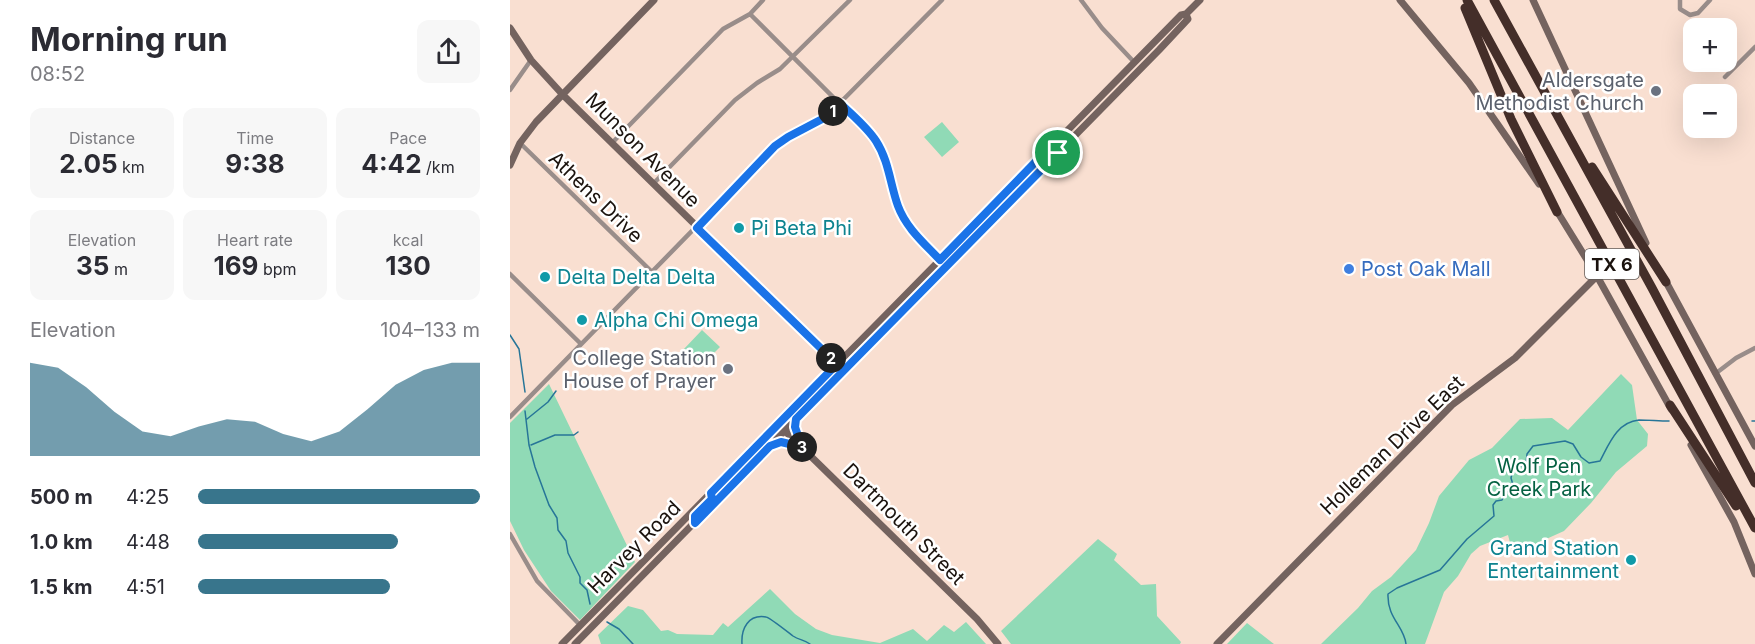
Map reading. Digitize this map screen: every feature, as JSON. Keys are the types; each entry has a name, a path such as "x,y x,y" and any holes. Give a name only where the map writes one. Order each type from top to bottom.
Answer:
{"highway":[{"path":"1462,0 1511,119 1557,212"},
{"name":"TX 6","path":"1467,0 1755,528"},
{"name":"TX 6","path":"1494,0 1755,483"},
{"path":"1564,126 1581,148 1666,282"},
{"path":"1670,405 1755,535"}],"main road":[{"path":"510,165 520,143 536,122 654,0"},
{"name":"Harvey Road","path":"562,644 1134,62 1181,15 1186,14 1200,0"},
{"path":"1400,0 1469,83 1557,212 1597,276 1734,522 1755,574"},
{"path":"1533,0 1635,224 1755,446"},
{"name":"Harvey Road","path":"576,644 1188,19 1186,14"},
{"name":"Munson Avenue","path":"510,28 531,60 564,95 837,364"},
{"path":"1125,84 1125,78 1136,65 1134,62"},
{"path":"1050,147 1058,153"},
{"path":"979,233 978,228 993,213 994,205"},
{"path":"927,286 928,279 942,264 940,260"},
{"name":"Holleman Drive East","path":"1217,644 1452,405 1515,358 1597,276"},
{"path":"826,389 829,380 837,370 837,364 843,364 858,356"},
{"path":"764,439 784,430 784,425 794,415 795,408"},
{"path":"796,419 795,427 802,447"},
{"name":"Dartmouth Street","path":"784,430 977,619 998,644"},
{"path":"770,446 781,442 802,447"},
{"path":"695,523 695,516 712,499 711,493"},
{"path":"630,588 628,584 642,569 645,560"}],"street":[{"path":"612,143 723,29 750,14 763,0"},
{"path":"653,184 735,100 794,57 850,0"},
{"path":"510,417 775,146 826,117 841,104 942,0"},
{"path":"1081,0 1102,28 1134,62"},
{"path":"1680,0 1680,9 1690,15 1698,13 1710,0"},
{"path":"750,14 876,140 888,165 897,205 902,216 914,233 940,260"},
{"path":"1725,77 1755,46"},
{"path":"510,90 531,60"},
{"name":"Athens Drive","path":"520,143 652,272"},
{"path":"510,274 581,344"},
{"path":"1715,374 1736,358 1755,348"},
{"path":"510,534 537,581 580,625"}],"green space":[{"path":"942,122 959,142 942,157 924,137"},
{"path":"702,330 720,347 701,366 683,350"},
{"name":"Wolf Pen Creek Park","path":"1621,374 1632,385 1637,420 1648,434 1647,446 1616,472 1564,531 1513,554 1508,535 1480,546 1471,554 1458,576 1444,592 1425,644 1321,644 1372,591 1391,577 1416,550 1439,496 1469,460 1492,448 1520,419 1552,418 1568,430"},
{"path":"549,384 635,562 580,620 551,591 524,550 510,521 510,423"},
{"path":"1098,539 1117,554 1114,560 1141,585 1156,584 1157,616 1181,642 1180,644 1011,644 1001,631"},
{"path":"770,589 795,614 816,629 832,635 880,643 913,629 927,641 944,625 954,632 966,622 986,644 601,644 598,635 628,606 643,610 661,631 713,635 723,623 728,627"},
{"path":"1247,623 1274,644 1227,644"}],"waterway":[{"path":"510,335 519,349 525,392"},
{"path":"527,419 548,402 556,391"},
{"path":"525,411 529,445 535,467 549,505 557,518 558,530 566,541 568,553 580,577 580,583 587,590 590,604"},
{"path":"1406,644 1390,609 1388,594 1440,570 1467,539 1494,516 1493,505 1496,501 1502,500 1506,492 1514,488 1511,478 1513,469 1526,464 1527,454 1533,446 1565,441 1573,444 1581,457 1589,463 1600,461 1610,441 1625,425 1639,420 1669,421"},
{"path":"531,445 555,435 574,435 578,432"},
{"path":"742,644 744,628 750,620 760,617 768,618 793,636 810,644"},
{"path":"607,622 619,629 633,644"}],"place":[{"name":"Aldersgate Methodist Church","path":"1656,91"},
{"name":"Pi Beta Phi","path":"739,228"},
{"name":"Post Oak Mall","path":"1349,269"},
{"name":"Delta Delta Delta","path":"545,277"},
{"name":"Alpha Chi Omega","path":"582,320"},
{"name":"College Station House of Prayer","path":"728,369"},
{"name":"Grand Station Entertainment","path":"1631,560"}],"route":[{"path":"841,104 876,140 888,165 897,205 902,216 914,233 940,260 1050,147 1058,153 796,419 795,427 802,447 785,442 776,442 770,446 695,523 695,516 712,499 711,493 837,364 697,228 775,146 826,117 841,104"}]}
